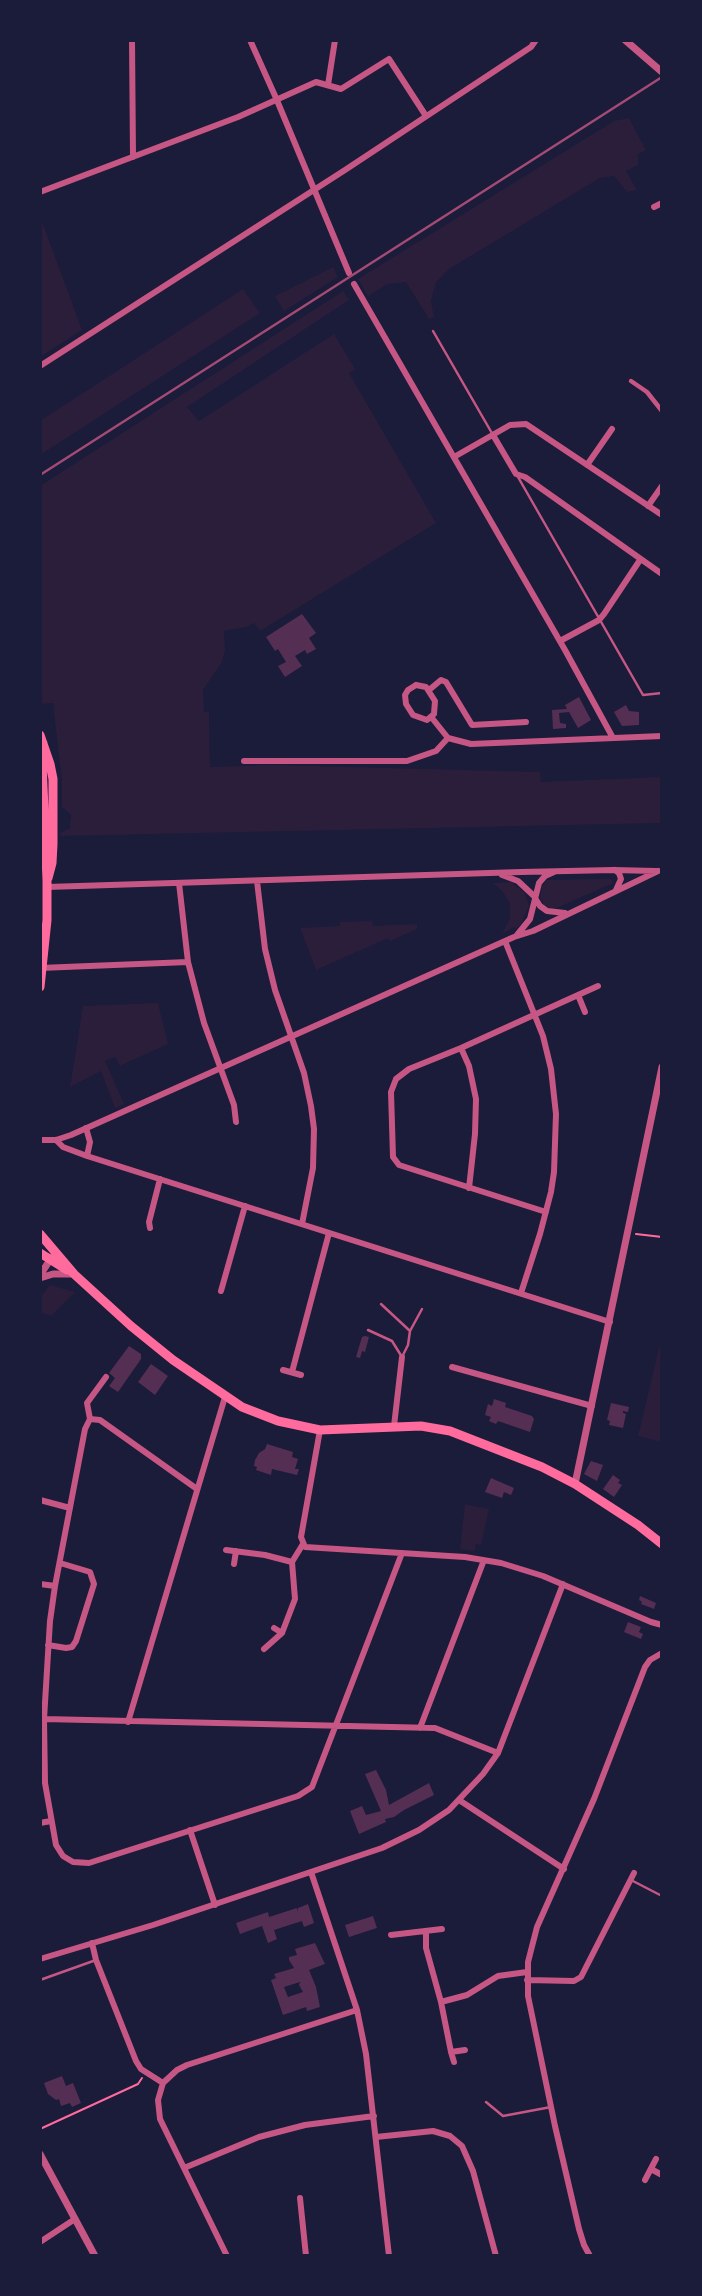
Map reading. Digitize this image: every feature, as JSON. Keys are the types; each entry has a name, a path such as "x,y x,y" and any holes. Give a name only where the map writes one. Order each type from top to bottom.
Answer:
{"main road":[{"path":"42,739 45,824 43,862 47,884"},
{"path":"40,987 47,884 52,863 45,824"},
{"path":"40,1234 74,1274 165,1354 225,1397 259,1414 320,1430 421,1426 450,1431 575,1483 662,1544"},
{"path":"40,1254 74,1274"}],"street":[{"path":"132,40 133,157"},
{"path":"250,40 349,273"},
{"path":"328,85 335,40"},
{"path":"40,366 315,189 531,47 536,40"},
{"path":"625,40 662,72"},
{"path":"40,192 238,117 316,82 341,89 389,59 426,116"},
{"path":"654,207 662,202"},
{"path":"354,284 561,641 613,738"},
{"path":"631,381 648,392 662,411"},
{"path":"454,457 515,423 526,424 662,515"},
{"path":"587,466 612,429"},
{"path":"493,435 516,474 525,477 662,574"},
{"path":"648,506 662,486"},
{"path":"561,641 599,620 640,559"},
{"path":"429,690 441,680 446,682 472,724 526,722"},
{"path":"416,685 429,690 436,706 432,718 427,720 413,715 405,700 408,690 416,685"},
{"path":"432,718 449,738 471,744 662,736"},
{"path":"244,761 407,761 436,751 449,738"},
{"path":"614,870 619,873 621,879 620,886 615,891"},
{"path":"47,884 179,883 556,871 660,872"},
{"path":"516,936 530,919 537,887 542,880 556,871"},
{"path":"40,1140 56,1140 86,1128 660,872"},
{"path":"494,874 518,881 547,911 567,913"},
{"path":"257,881 265,949 275,990 304,1073 314,1129 311,1185 302,1224"},
{"path":"179,883 188,962 204,1023 234,1105 236,1122"},
{"path":"505,941 547,1051 556,1101 554,1172 546,1212 521,1293"},
{"path":"42,967 188,962"},
{"path":"546,1212 399,1165 393,1152 390,1096 394,1083 409,1069 598,986"},
{"path":"578,995 585,1012"},
{"path":"461,1048 469,1066 475,1099 470,1188"},
{"path":"575,1483 662,1067"},
{"path":"86,1128 90,1142 88,1156"},
{"path":"56,1140 63,1147 88,1156 610,1322"},
{"path":"150,1228 149,1222 160,1179"},
{"path":"220,1291 244,1206"},
{"path":"292,1372 329,1233"},
{"path":"40,1277 51,1260 50,1246"},
{"path":"40,1277 74,1274"},
{"path":"394,1426 402,1357"},
{"path":"452,1367 592,1406"},
{"path":"283,1370 301,1375"},
{"path":"106,1377 87,1403 90,1419 85,1429 55,1586 48,1645 43,1784 59,1851 68,1859 84,1864 306,1793 317,1780 402,1553"},
{"path":"128,1722 225,1397"},
{"path":"90,1419 100,1420 197,1489"},
{"path":"320,1430 301,1537 308,1548 484,1560 523,1569 662,1625"},
{"path":"40,1500 71,1507"},
{"path":"264,1649 282,1633 295,1599 292,1562 303,1544"},
{"path":"226,1550 292,1562"},
{"path":"234,1564 236,1551"},
{"path":"420,1728 484,1560"},
{"path":"48,1645 72,1647 94,1584 90,1572 60,1563"},
{"path":"40,1584 55,1586"},
{"path":"40,1959 311,1872 400,1840 437,1818 459,1800 498,1753 563,1584"},
{"path":"40,1619 50,1621"},
{"path":"274,1628 282,1633"},
{"path":"590,2256 579,2229 528,1996 530,1950 537,1927 594,1799 645,1667 650,1660 662,1653"},
{"path":"44,1719 420,1728 447,1732 498,1753"},
{"path":"459,1800 564,1869"},
{"path":"40,1823 51,1821"},
{"path":"190,1830 215,1905"},
{"path":"311,1872 357,2010 366,2054 389,2256"},
{"path":"441,2002 467,1995 505,1973 574,1981 581,1977 634,1872"},
{"path":"391,1935 442,1929"},
{"path":"426,1931 426,1948 454,2062"},
{"path":"92,1943 135,2061 141,2069 163,2083"},
{"path":"227,2256 160,2119 158,2100 163,2083 187,2065 357,2010"},
{"path":"451,2052 465,2050"},
{"path":"184,2168 243,2143 283,2131 330,2121 374,2116"},
{"path":"376,2137 433,2131 450,2136 462,2146 473,2172 496,2256"},
{"path":"40,2154 95,2256"},
{"path":"645,2180 656,2159"},
{"path":"651,2169 662,2175"},
{"path":"300,2198 306,2256"},
{"path":"40,2242 75,2219"}],"lane":[{"path":"433,331 493,435"},
{"path":"516,474 643,695 662,694"},
{"path":"381,1304 410,1331"},
{"path":"402,1357 408,1345 410,1331 422,1310"},
{"path":"368,1330 392,1341 402,1357"},
{"path":"631,1880 662,1896"},
{"path":"40,1980 96,1960"},
{"path":"486,2102 503,2116 551,2107"},
{"path":"40,2108 40,2118"}],"path":[{"path":"628,1233 662,1237"},
{"path":"40,2129 138,2084 143,2077"}],"shaded area":[{"path":"629,118 646,150 638,154 638,165 626,171 637,190 627,192 614,176 600,178 449,269 436,282 431,301 434,317 429,319 406,282 388,284 368,296 358,279 614,121"},
{"path":"40,216 82,330 40,357"},
{"path":"333,267 338,277 284,311 275,296"},
{"path":"243,289 260,313 40,455 40,421"},
{"path":"343,291 349,300 187,407 199,421 334,334 355,369 349,373 436,523 260,631 254,623 224,631 225,650 222,662 203,690 204,712 209,712 210,767 272,765 540,772 541,782 662,777 662,823 60,836 60,833 70,828 71,815 62,807 62,782 53,703 40,704 40,486"},
{"path":"610,879 613,882 611,884 552,910 544,905 540,897 542,886 547,880"},
{"path":"511,882 525,893 529,906 521,924 502,934 510,918 510,904 503,892 493,883"},
{"path":"372,921 373,926 417,924 417,929 390,941 388,938 316,970 300,928 339,926 340,922"},
{"path":"158,1003 168,1044 120,1066 115,1057 105,1061 124,1104 115,1108 101,1071 70,1087 83,1006"},
{"path":"50,1285 75,1292 51,1316 40,1312 40,1298"},
{"path":"662,1336 662,1442 638,1436"},
{"path":"465,1504 489,1509 481,1545 476,1544 475,1551 460,1549"}],"building":[{"path":"302,614 316,633 309,638 316,649 307,654 305,650 295,656 302,666 285,677 278,666 286,662 266,637"},
{"path":"579,697 591,720 578,728 569,712 559,713 560,723 566,724 566,728 553,729 552,710 567,709 565,705"},
{"path":"626,705 629,711 639,712 639,725 622,726 614,712"},
{"path":"362,1337 369,1337 365,1352 362,1351 360,1358 356,1357"},
{"path":"129,1346 141,1354 141,1359 118,1392 109,1386 115,1378 109,1373"},
{"path":"151,1364 168,1376 155,1395 138,1382"},
{"path":"494,1399 506,1403 505,1407 532,1416 534,1419 530,1432 498,1421 496,1424 489,1421 491,1417 485,1415 488,1404 492,1406"},
{"path":"611,1403 629,1407 628,1412 623,1411 626,1414 623,1428 609,1425 610,1421 607,1420"},
{"path":"267,1444 293,1452 292,1457 298,1459 295,1469 299,1469 297,1475 272,1469 271,1475 256,1470 255,1460"},
{"path":"591,1461 603,1465 597,1481 584,1474"},
{"path":"613,1475 622,1485 614,1497 603,1489"},
{"path":"491,1478 514,1488 511,1495 504,1492 502,1498 485,1492"},
{"path":"640,1596 656,1603 654,1609 641,1604"},
{"path":"628,1622 641,1627 641,1639 624,1632"},
{"path":"376,1770 386,1790 389,1805 429,1783 434,1795 359,1834 350,1811 362,1806 366,1815 381,1811 365,1774"},
{"path":"308,1904 314,1923 304,1927 302,1921 274,1930 277,1939 268,1943 262,1926 240,1934 236,1923 268,1912 269,1917 297,1908 298,1912 298,1908"},
{"path":"373,1916 377,1928 349,1937 345,1925"},
{"path":"315,1943 325,1964 309,1970 320,2007 307,2011 306,2007 283,2015 271,1980 276,1978 274,1974 294,1968 289,1957 297,1955 295,1949","holes":["300,1982 303,1992 288,1997 284,1987"]},
{"path":"62,2076 66,2086 73,2083 81,2103 72,2107 70,2103 61,2106 59,2099 56,2100 48,2094 44,2083"}],"railway":[{"path":"40,475 662,77"}]}
